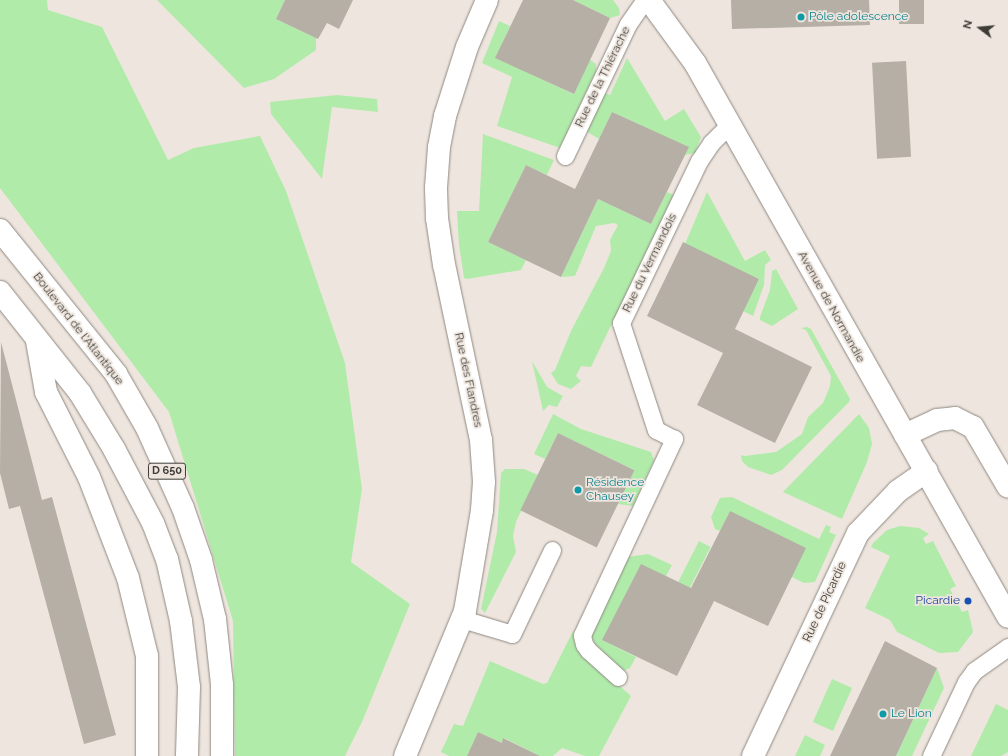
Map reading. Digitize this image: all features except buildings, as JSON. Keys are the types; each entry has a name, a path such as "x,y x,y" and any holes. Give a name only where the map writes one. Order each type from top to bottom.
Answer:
{"main road":[{"name":"Rue des Flandres","path":"405,756 464,615 478,543 483,464 473,395 440,241 437,166 444,116 467,47 487,0"},
{"name":"Avenue de Normandie","path":"649,0 694,62 905,435 927,470 1008,617"},
{"name":"Boulevard de l'Atlantique","path":"0,230 116,374 147,428 184,508 201,560 215,619 222,685 222,756"},
{"name":"D 650","path":"0,292 37,341 80,393 114,449 153,523 167,559 181,621 189,688 187,756"},
{"path":"37,341 46,392 89,477 128,578 147,656 147,756"},
{"path":"905,435 937,420 955,418 973,427 1008,487"},
{"name":"Rue de Picardie","path":"753,756 858,533 898,491 927,470"}],"lane":[{"name":"Rue de la Thiérache","path":"565,156 628,24 645,0"},
{"name":"Rue du Vermandois","path":"618,677 588,650 584,644 582,635 674,439 656,430 621,323 702,155 730,124"},
{"path":"464,615 512,634 552,550"},
{"path":"931,756 966,682 974,671 1008,647"}],"green space":[{"path":"0,0 47,0 48,10 102,27 168,160 194,148 260,136 286,191 345,363 362,489 351,562 410,604 362,722 345,756 235,756 233,621 169,412 0,188"},
{"path":"157,0 285,0 276,19 316,38 316,50 274,79 244,88"},
{"path":"573,0 613,0 619,8 620,15 610,18"},
{"path":"499,21 510,26 496,58 573,94 590,60 596,64 596,71 560,148 497,126 512,77 482,63"},
{"path":"627,58 665,121 684,109 701,137 695,153 685,155 688,147 612,112 599,139 586,131 603,92 610,95"},
{"path":"337,95 377,99 378,112 332,107 322,179 271,114 270,102"},
{"path":"483,134 554,160 547,175 526,165 488,242 526,260 521,270 467,279 464,278 459,245 457,211 479,211"},
{"path":"667,192 674,195 591,367 581,366 576,376 581,381 571,389 558,384 551,373 555,370 571,331 604,268 611,251 610,240 618,225 614,223 596,226 575,276 561,277 598,199 651,224"},
{"path":"707,192 745,261 765,250 771,260 765,265 764,285 753,316 743,311 759,279 685,244"},
{"path":"776,269 798,309 772,326 760,320 760,317 770,290 772,271"},
{"path":"807,327 811,329 850,399 849,402 782,470 771,475 748,467 742,461 741,455 745,456 776,452 802,434 808,417 823,403 830,386 831,376 806,330 801,328"},
{"path":"532,361 547,387 563,396 557,407 549,405 543,411"},
{"path":"553,414 581,429 651,452 654,460 633,506 618,504 634,470 558,433 545,459 534,454"},
{"path":"859,414 869,428 872,444 867,462 842,519 783,492"},
{"path":"505,469 524,469 538,475 516,522 513,536 516,552 485,613 481,609 497,532 501,473"},
{"path":"732,497 819,539 826,525 831,527 829,532 836,535 815,582 804,583 792,577 730,511 720,531 715,529 711,517 720,498"},
{"path":"900,526 919,528 929,534 923,538 926,544 933,541 956,586 950,589 962,612 968,610 973,632 958,652 939,653 897,632 890,620 865,608 890,556 871,547 873,543 887,530"},
{"path":"699,541 711,547 690,588 678,582"},
{"path":"648,554 672,565 666,576 602,640 636,657 630,668 623,671 595,644 591,635 627,557"},
{"path":"573,631 575,646 631,696 599,756 585,756 562,748 553,756 540,756 504,738 502,743 478,732 467,756 449,756 441,752 454,724 463,726 490,661 543,684 547,683"},
{"path":"937,668 944,688 912,756 896,756"},
{"path":"832,679 852,688 833,731 813,722"},
{"path":"996,704 1008,710 1008,752 1001,756 971,756"},
{"path":"805,735 825,745 820,756 795,756"}],"place":[{"name":"Pôle adolescence","path":"801,17"},
{"name":"Résidence Chausey","path":"578,490"},
{"name":"Picardie","path":"968,601"},
{"name":"Le Lion","path":"883,714"}]}
